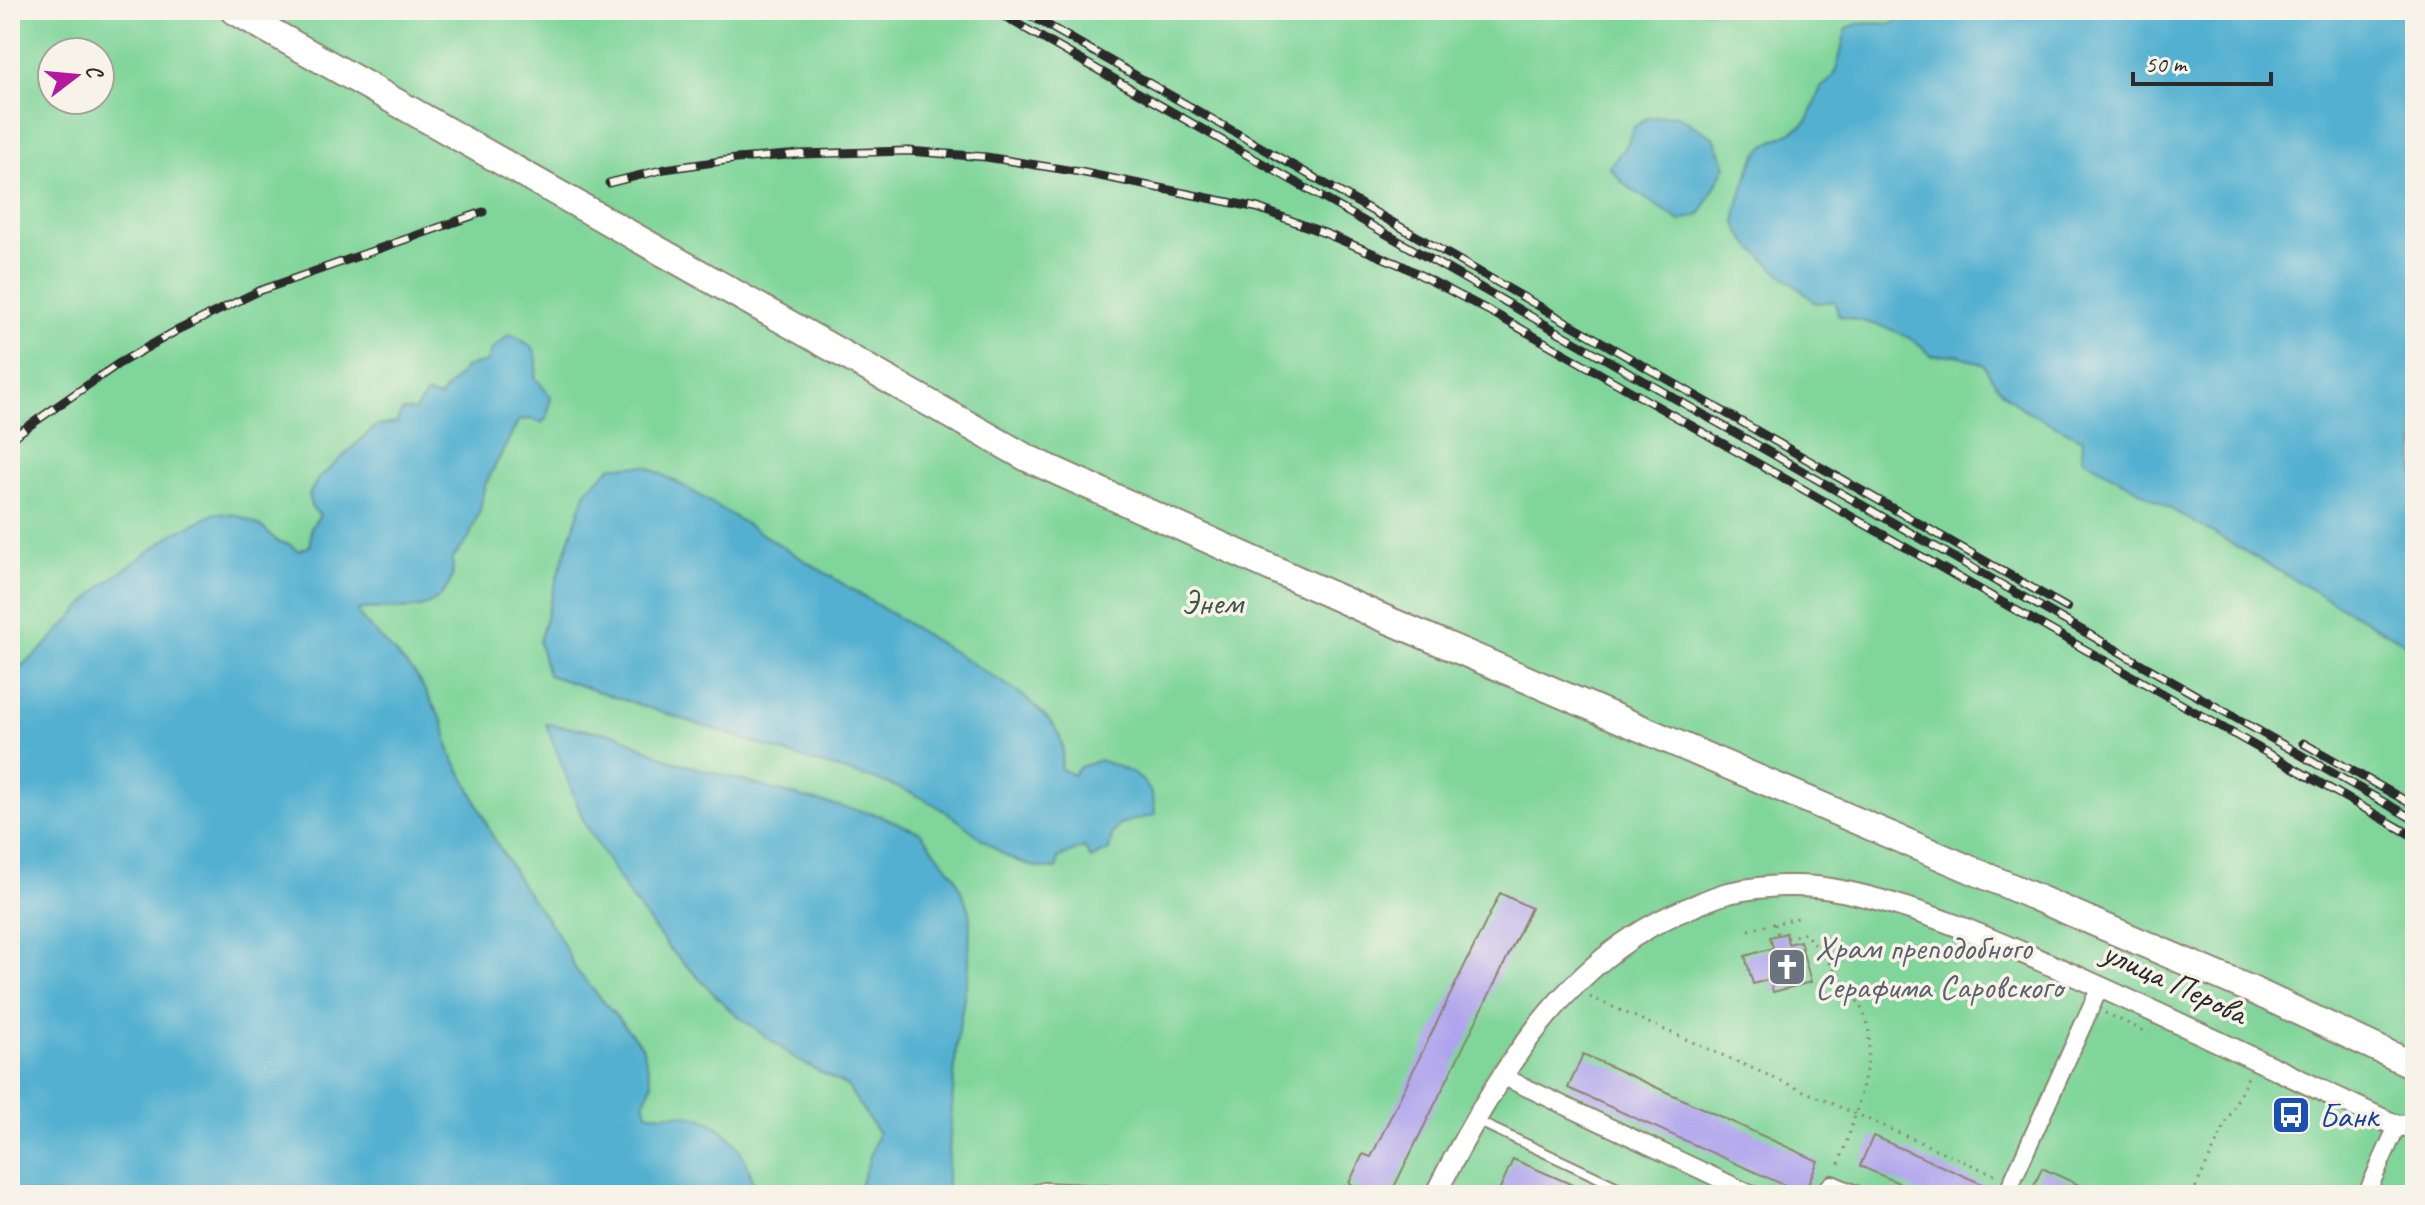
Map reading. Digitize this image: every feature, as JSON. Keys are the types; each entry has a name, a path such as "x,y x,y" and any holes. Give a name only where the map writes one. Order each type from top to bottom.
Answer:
{"highway":[{"name":"улица Перова","path":"233,10 1027,458 1374,614 2182,960 2415,1066"}],"street":[{"name":"улица Перова","path":"1435,1195 1474,1119 1523,1044 1571,989 1627,941 1673,914 1728,893 1790,886 1841,890 1994,940 2406,1126"},
{"path":"2008,1189 2100,987"},
{"path":"1502,1076 1753,1195"},
{"path":"2366,1195 2406,1126"},
{"path":"1826,1189 1858,1195"}],"lane":[{"path":"1474,1119 1635,1195"},
{"path":"1012,1195 1042,1191 1108,1190 1126,1195"}],"path":[{"path":"1749,930 1801,917"},
{"path":"1775,924 1778,935"},
{"path":"1787,938 1805,933 1845,984 1867,1020 1869,1032 1867,1059 1855,1114 1826,1189"},
{"path":"1571,989 1855,1114 2008,1189"},
{"path":"2192,1195 2248,1077"}],"green space":[{"name":"Энем","path":"10,10 2415,10 2415,1195 10,1195"}],"water":[{"path":"1919,10 2415,10 2415,649 2082,458 2083,439 2026,411 2003,392 1984,365 1958,355 1931,356 1923,347 1901,334 1839,316 1834,301 1816,303 1746,241 1739,230 1736,216 1752,164 1764,147 1807,121 1821,87 1836,70 1847,28 1860,23 1892,24"},
{"path":"1676,115 1714,138 1726,166 1700,215 1680,221 1625,185 1609,167 1627,145 1633,128 1647,118"},
{"path":"510,334 529,345 536,355 535,377 551,397 547,418 541,423 531,419 519,420 484,487 480,510 468,540 452,559 450,582 438,599 418,608 358,610 361,618 416,675 443,722 451,755 492,835 523,887 558,934 576,970 642,1046 652,1084 644,1101 647,1113 695,1117 721,1130 740,1151 755,1195 10,1195 10,675 40,651 102,586 173,534 216,513 237,515 261,526 278,542 289,544 298,551 310,546 311,527 320,515 311,507 309,495 317,480 376,426 396,423 402,411 415,410 427,394 439,398 466,367 487,362 491,350"},
{"path":"612,466 646,466 684,486 1020,693 1047,717 1059,734 1062,744 1060,768 1073,775 1080,767 1100,760 1131,772 1151,792 1155,815 1119,824 1112,835 1109,850 1091,859 1084,847 1058,858 1057,869 1037,867 1005,855 935,805 903,790 548,675 539,642 558,574 586,491"},
{"path":"546,724 616,734 672,761 878,815 920,832 955,876 970,911 969,965 956,1049 946,1195 857,1195 878,1133 847,1086 797,1060 729,1009 668,947 627,892 585,824"}],"building":[{"path":"1500,893 1531,908 1494,985 1390,1195 1354,1195 1357,1187 1349,1183 1363,1154 1371,1157"},
{"name":"Храм преподобного Серафима Саровского","path":"1786,933 1788,944 1800,941 1811,982 1773,992 1770,979 1753,984 1745,956 1773,948 1770,937"},
{"path":"1583,1054 1818,1161 1804,1194 1568,1088"},
{"path":"1873,1136 1996,1190 1995,1195 1926,1195 1860,1166"},
{"path":"1513,1159 1566,1182 1593,1195 1497,1195"},
{"path":"2042,1168 2101,1195 2030,1195"}],"railway":[{"path":"993,10 2415,820"},
{"path":"1021,10 2067,608"},
{"path":"609,183 665,169 736,159 908,151 986,157 1080,172 1258,208 1403,266 1495,314 2415,837"},
{"path":"10,439 118,364 176,331 259,291 483,212"},
{"path":"2303,743 2415,806"}],"place":[{"name":"Храм преподобного Серафима Саровского","path":"1787,967"},
{"name":"Банк","path":"2291,1115"}]}
